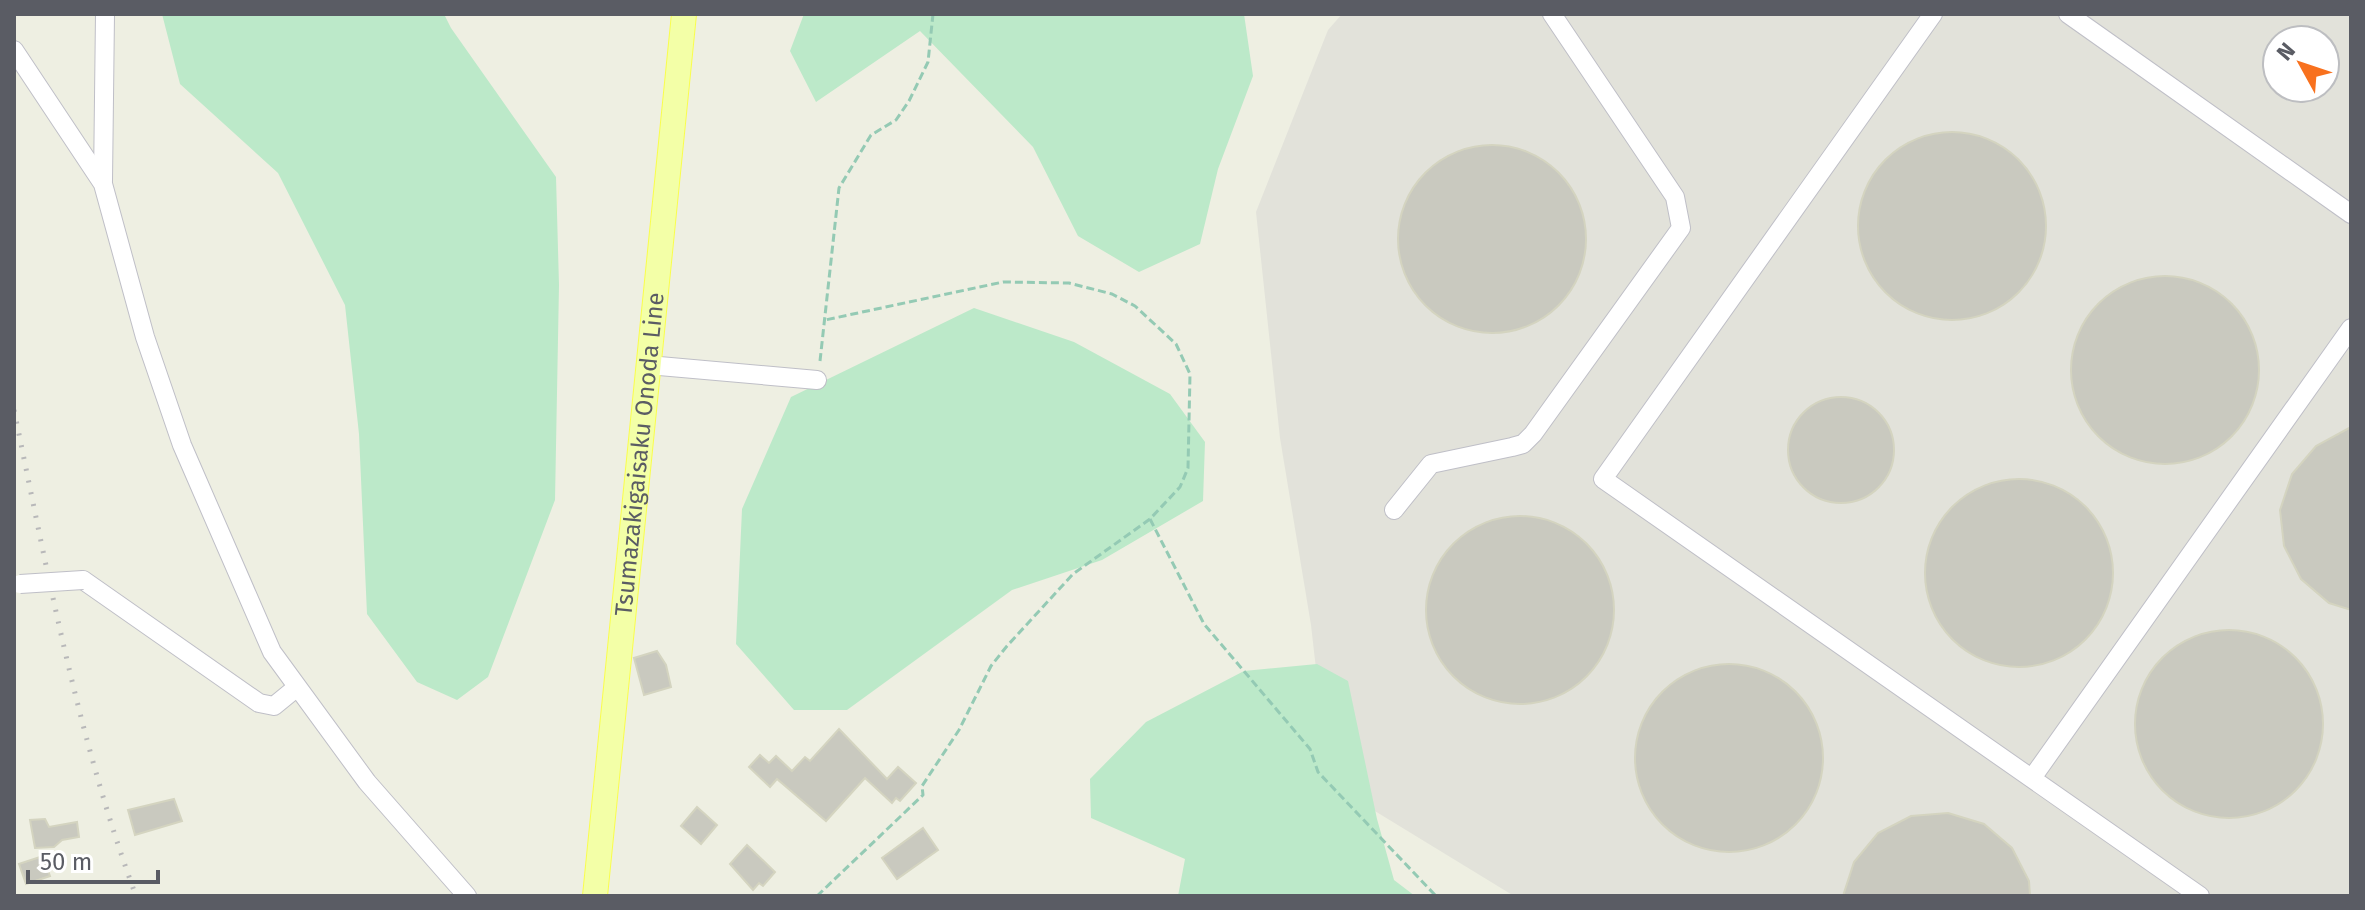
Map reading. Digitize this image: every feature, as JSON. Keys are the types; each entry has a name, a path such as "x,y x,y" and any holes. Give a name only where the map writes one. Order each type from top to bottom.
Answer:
{"main road":[{"name":"Tsumazakigaisaku Onoda Line","path":"595,896 684,14"}],"street":[{"path":"105,14 103,184 145,337 182,445 260,627 296,688 367,782 467,896"},
{"path":"1394,510 1431,464 1523,444 1681,228 1675,197 1552,14"},
{"path":"1933,14 1603,479 2200,896"},
{"path":"2068,14 2351,214"},
{"path":"14,50 103,184"},
{"path":"2032,778 2351,328"},
{"path":"648,365 817,380"},
{"path":"17,585 83,580 259,703 274,706 296,688"}],"path":[{"path":"817,380 839,188 871,135 896,120 909,101 928,62 933,14"},
{"path":"817,896 923,795 922,786 959,730 991,666 1007,646 1073,574 1169,503 1188,468 1190,374 1176,344 1135,306 1112,294 1069,283 1003,282 825,320"},
{"path":"1150,519 1204,624 1310,749 1318,772 1436,896"}],"shaded area":[{"path":"1342,14 2351,14 2351,896 1514,896 1329,783 1311,625 1280,438 1256,212 1328,30"}],"green space":[{"path":"162,14 444,14 556,177 559,285 555,500 488,677 457,700 417,682 367,614 359,434 345,305 278,173 180,84"},
{"path":"804,14 1244,14 1253,76 1218,169 1200,244 1139,272 1078,236 1033,147 920,31 816,102 790,51"},
{"path":"974,308 1074,342 1170,394 1205,442 1203,501 1102,560 1012,590 847,710 794,710 736,644 742,509 791,397"},
{"path":"1317,664 1348,681 1377,819 1394,880 1415,896 1178,896 1185,859 1091,818 1090,779 1146,722 1244,671"}],"building":[{"path":"1952,132 1988,139 2018,160 2039,190 2046,226 2039,262 2018,292 1988,313 1952,320 1916,313 1886,292 1865,262 1858,226 1865,190 1886,160 1916,139"},
{"path":"1492,145 1528,152 1558,173 1579,203 1586,239 1579,275 1558,305 1528,326 1492,333 1456,326 1426,305 1405,275 1398,239 1405,203 1426,173 1456,152"},
{"path":"2165,276 2201,283 2231,304 2252,334 2259,370 2252,406 2231,436 2201,457 2165,464 2129,457 2099,436 2078,406 2071,370 2078,334 2099,304 2129,283"},
{"path":"1841,397 1861,401 1878,413 1890,430 1894,450 1890,470 1878,487 1861,499 1841,503 1821,499 1804,487 1792,470 1788,450 1792,430 1804,413 1821,401"},
{"path":"2351,427 2351,610 2329,603 2301,579 2284,546 2280,510 2292,474 2316,446"},
{"path":"2019,479 2055,486 2085,507 2106,537 2113,573 2106,609 2085,639 2055,660 2019,667 1983,660 1953,639 1932,609 1925,573 1932,537 1953,507 1983,486"},
{"path":"1520,516 1556,523 1586,544 1607,574 1614,610 1607,646 1586,676 1556,697 1520,704 1484,697 1454,676 1433,646 1426,610 1433,574 1454,544 1484,523"},
{"path":"2229,630 2265,637 2295,658 2316,688 2323,724 2316,760 2295,790 2265,811 2229,818 2193,811 2163,790 2142,760 2135,724 2142,688 2163,658 2193,637"},
{"path":"657,651 666,665 671,687 644,695 634,658"},
{"path":"1729,664 1765,671 1795,692 1816,722 1823,758 1816,794 1795,824 1765,845 1729,852 1693,845 1663,824 1642,794 1635,758 1642,722 1663,692 1693,671"},
{"path":"839,729 887,779 898,767 916,783 900,801 896,798 892,803 865,778 826,821 777,779 770,787 749,767 760,755 769,763 776,756 792,771 805,757 810,761"},
{"path":"174,799 182,821 135,835 128,810"},
{"path":"697,807 717,825 701,844 681,826"},
{"path":"1948,813 1984,824 2012,848 2029,881 2030,896 1843,896 1854,862 1878,833 1911,816"},
{"path":"45,819 49,827 77,822 79,837 62,840 54,847 35,848 30,820"},
{"path":"923,828 938,850 897,879 882,858"},
{"path":"747,845 775,872 763,886 759,883 753,890 730,864"},
{"path":"43,856 50,876 26,884 19,864"}],"railway":[{"path":"14,410 81,716 97,777 136,896"}]}
